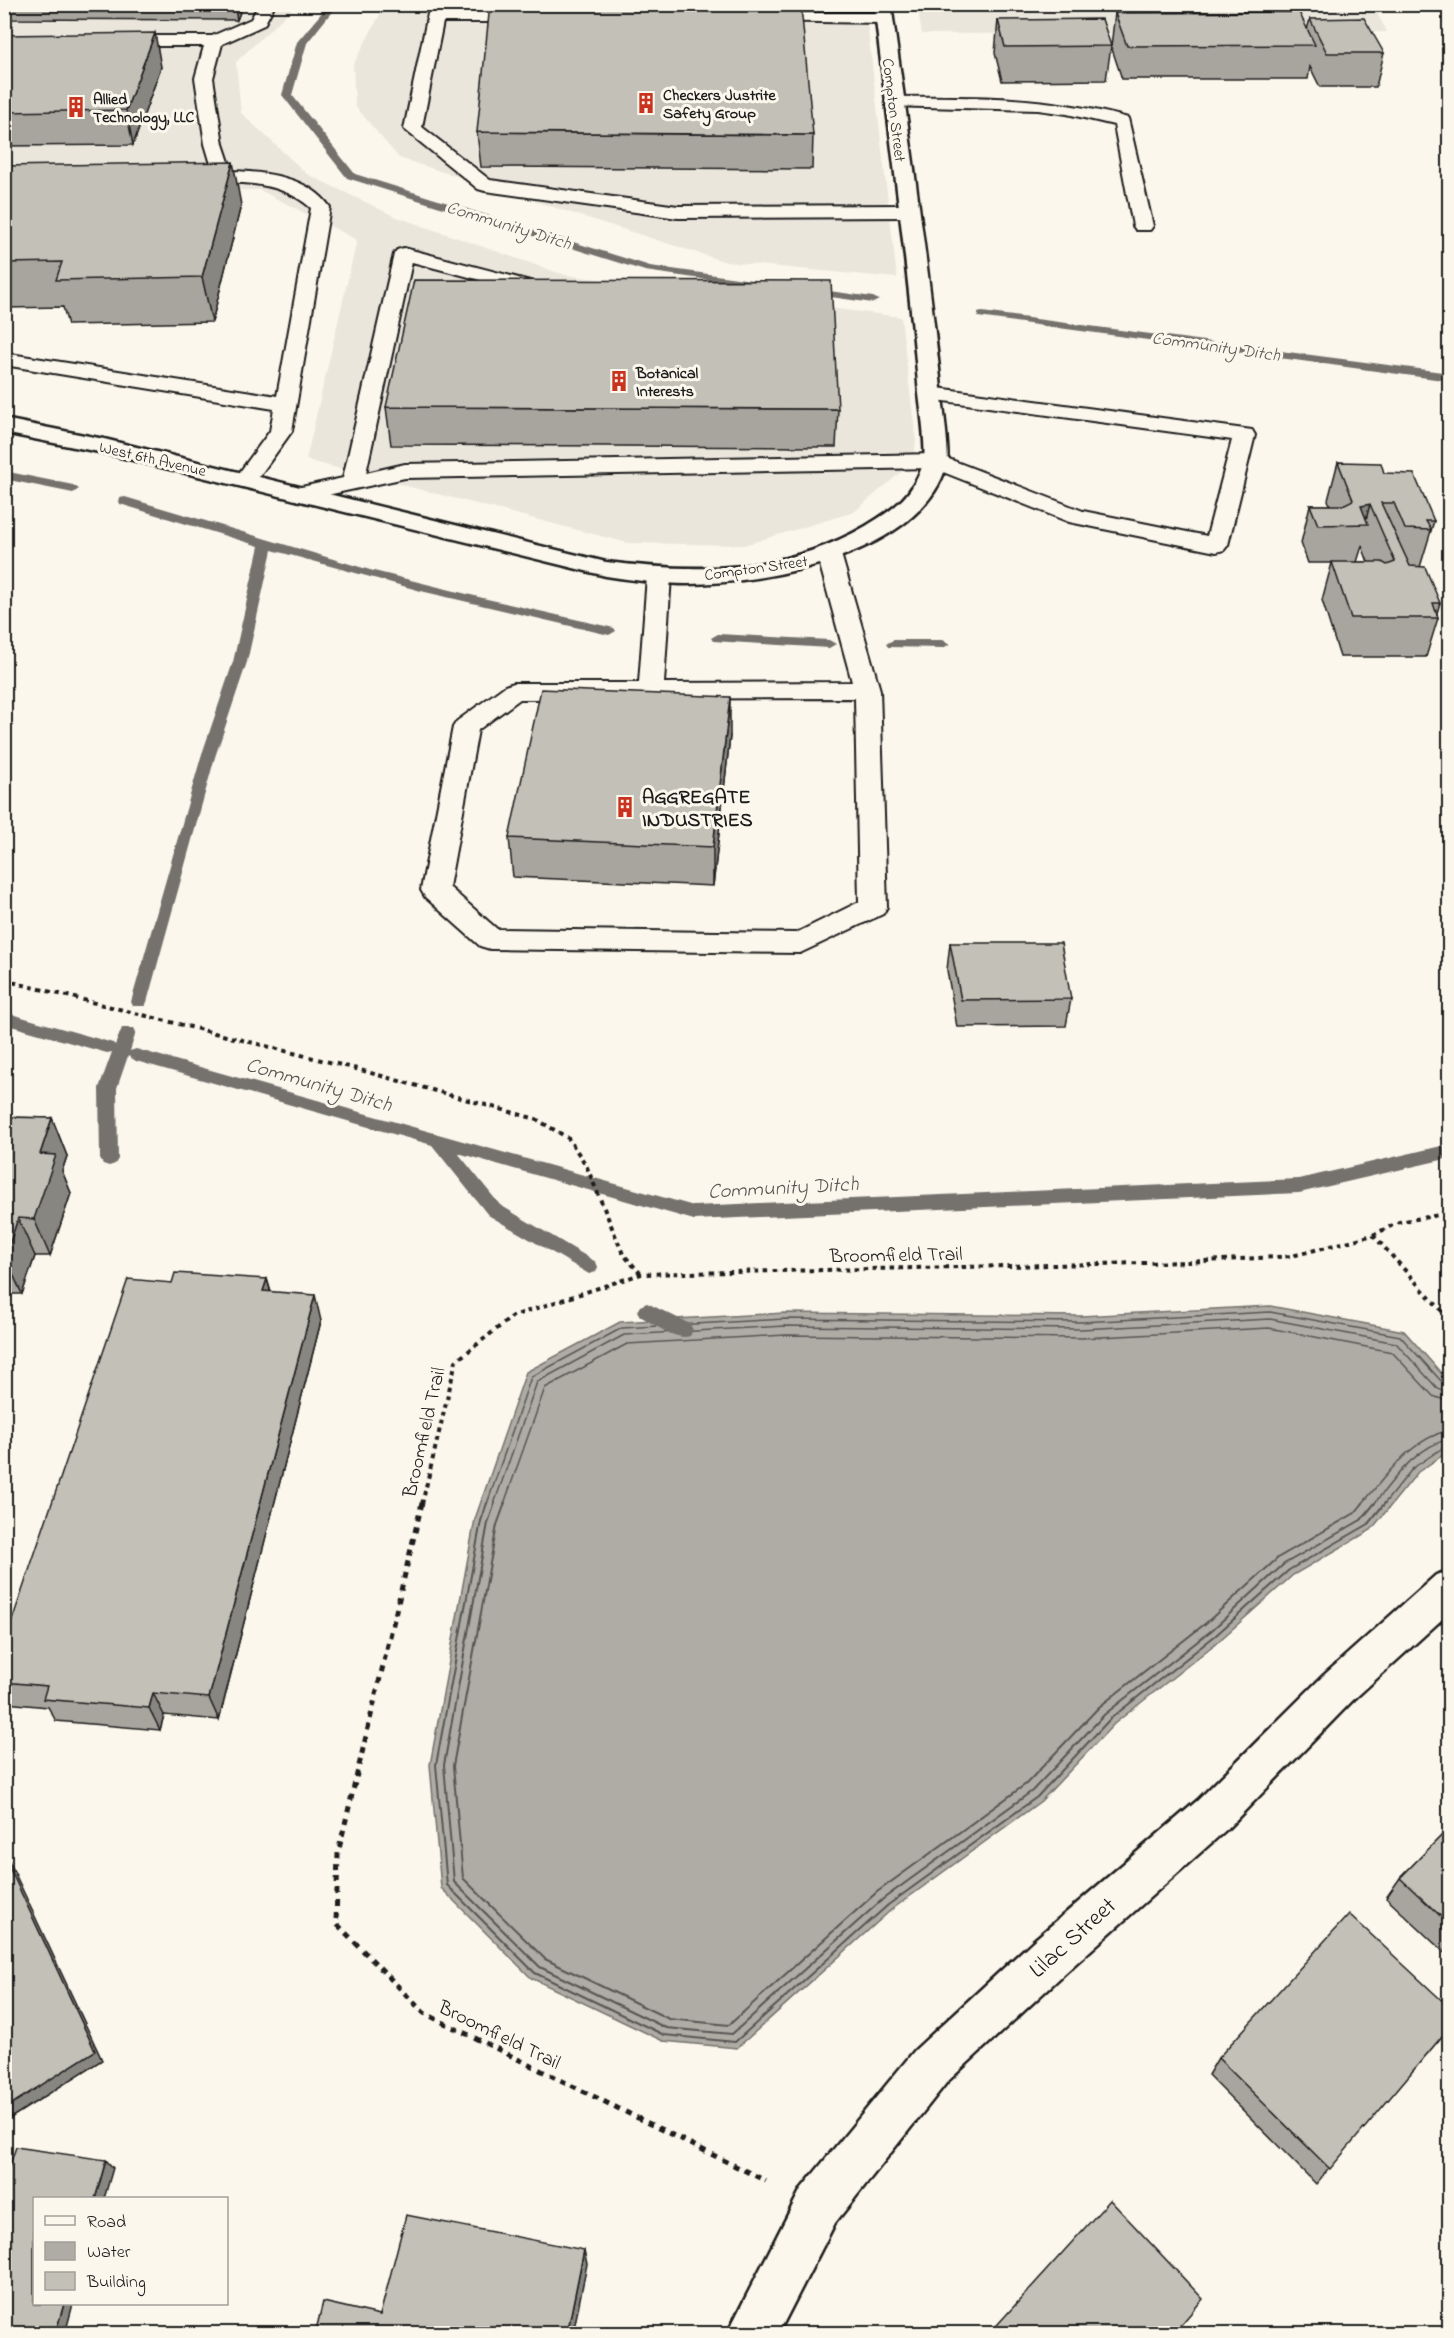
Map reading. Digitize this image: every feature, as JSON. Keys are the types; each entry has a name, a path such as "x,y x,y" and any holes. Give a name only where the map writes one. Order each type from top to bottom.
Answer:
{"street":[{"name":"Compton Street","path":"300,494 606,569 659,576 704,576 783,566 829,554 867,537 906,512 931,475 936,461 923,317 883,11"},
{"name":"West 6th Avenue","path":"4,426 104,446 300,494"},
{"name":"Lilac Street","path":"751,2334 818,2206 931,2066 1049,1956 1213,1814 1338,1688 1449,1587"}],"lane":[{"path":"98,41 214,41 258,22 267,4"},
{"path":"542,17 437,11 413,129 485,184 678,212 909,211"},
{"path":"741,18 883,11"},
{"path":"214,41 204,78 214,144 224,176"},
{"path":"894,102 1002,102 1090,111 1122,122 1143,226"},
{"path":"178,177 224,176 290,185 311,195 321,207 280,431 244,480"},
{"path":"353,482 404,254 562,295"},
{"path":"4,359 285,404"},
{"path":"300,494 405,471 936,461 1077,517 1216,544 1244,435 930,393"},
{"path":"829,554 867,690 873,907 800,943 490,939 435,890 466,727 514,691 867,690"},
{"path":"651,691 659,576"}],"path":[{"path":"4,980 352,1068 536,1119 568,1138 586,1165 623,1254 641,1274"},
{"name":"Broomfield Trail","path":"818,2206 424,2013 336,1923 338,1852 456,1361 513,1316 641,1274 1201,1262 1292,1256 1374,1234 1400,1222 1449,1213"},
{"path":"1374,1234 1449,1320"}],"shaded area":[{"path":"1449,4 1450,11 1376,11 1387,32 922,34 917,5"},
{"path":"4,5 296,5 236,62 241,113 307,174 394,216 565,275 901,317 916,441 913,462 854,512 744,545 628,543 306,460 357,240 260,190 5,193"},
{"path":"385,5 865,5 897,278 726,262 399,158 355,106 353,65"}],"water":[{"path":"1270,1306 1404,1331 1449,1382 1449,1451 1418,1472 1371,1530 1293,1575 1220,1640 1114,1724 1041,1801 891,1910 737,2048 663,2041 531,1978 441,1888 430,1765 475,1519 526,1372 620,1322 785,1313 1081,1316"}],"building":[{"name":"Checkers Justrite Safety Group","path":"490,4 801,6 813,135 477,132"},
{"path":"1299,12 1315,45 1127,46 1115,13"},
{"path":"1364,18 1384,53 1327,53 1310,19"},
{"path":"1102,19 1111,46 1005,47 998,20"},
{"path":"155,33 126,110 4,112 4,35"},
{"path":"233,162 202,277 56,280 62,262 4,263 4,166"},
{"name":"Botanical Interests","path":"414,280 831,281 838,409 386,407"},
{"path":"1338,462 1381,463 1384,473 1414,474 1434,521 1426,521 1431,530 1405,529 1394,503 1381,503 1410,566 1425,567 1440,603 1433,603 1438,618 1351,618 1332,562 1382,562 1387,565 1395,562 1370,504 1361,506 1368,524 1318,525 1310,505 1343,505 1353,500"},
{"name":"AGGREGATE INDUSTRIES","path":"541,689 730,697 713,847 509,838"},
{"path":"950,943 1061,943 1071,999 961,1000"},
{"path":"4,1117 52,1118 40,1154 56,1155 34,1219 18,1218 5,1257 4,1257"},
{"path":"175,1273 267,1279 263,1291 315,1295 209,1698 153,1693 149,1708 43,1699 47,1686 4,1682 4,1644 128,1279 172,1283"},
{"path":"1449,1828 1449,1924 1400,1878"},
{"path":"4,1856 95,2051 4,2109"},
{"path":"1349,1914 1449,2007 1449,2028 1330,2169 1218,2058"},
{"path":"16,2147 106,2160 96,2197 33,2197 33,2305 64,2305 55,2334 4,2334 4,2181"},
{"path":"1110,2200 1203,2299 1173,2334 989,2334"},
{"path":"406,2215 584,2250 567,2334 315,2334 323,2302 380,2315"}],"waterway":[{"name":"Community Ditch","path":"334,4 302,42 287,95 351,176 649,269 759,284"},
{"name":"Community Ditch","path":"807,291 873,300"},
{"name":"Community Ditch","path":"982,315 1450,377"},
{"path":"4,475 73,489"},
{"path":"125,501 366,572 487,604 609,631"},
{"path":"139,1002 208,757 240,662 266,545"},
{"path":"718,638 829,644"},
{"path":"893,644 943,644"},
{"name":"Community Ditch","path":"4,1018 107,1047"},
{"path":"109,1159 108,1088 128,1032"},
{"name":"Community Ditch","path":"136,1055 694,1213 1299,1186 1450,1151"},
{"path":"438,1141 494,1210 589,1267"},
{"path":"647,1311 683,1330"}],"place":[{"name":"Checkers Justrite Safety Group","path":"646,103"},
{"name":"Allied Technology, LLC","path":"76,107"},
{"name":"Botanical Interests","path":"619,381"},
{"name":"AGGREGATE INDUSTRIES","path":"625,807"}]}
